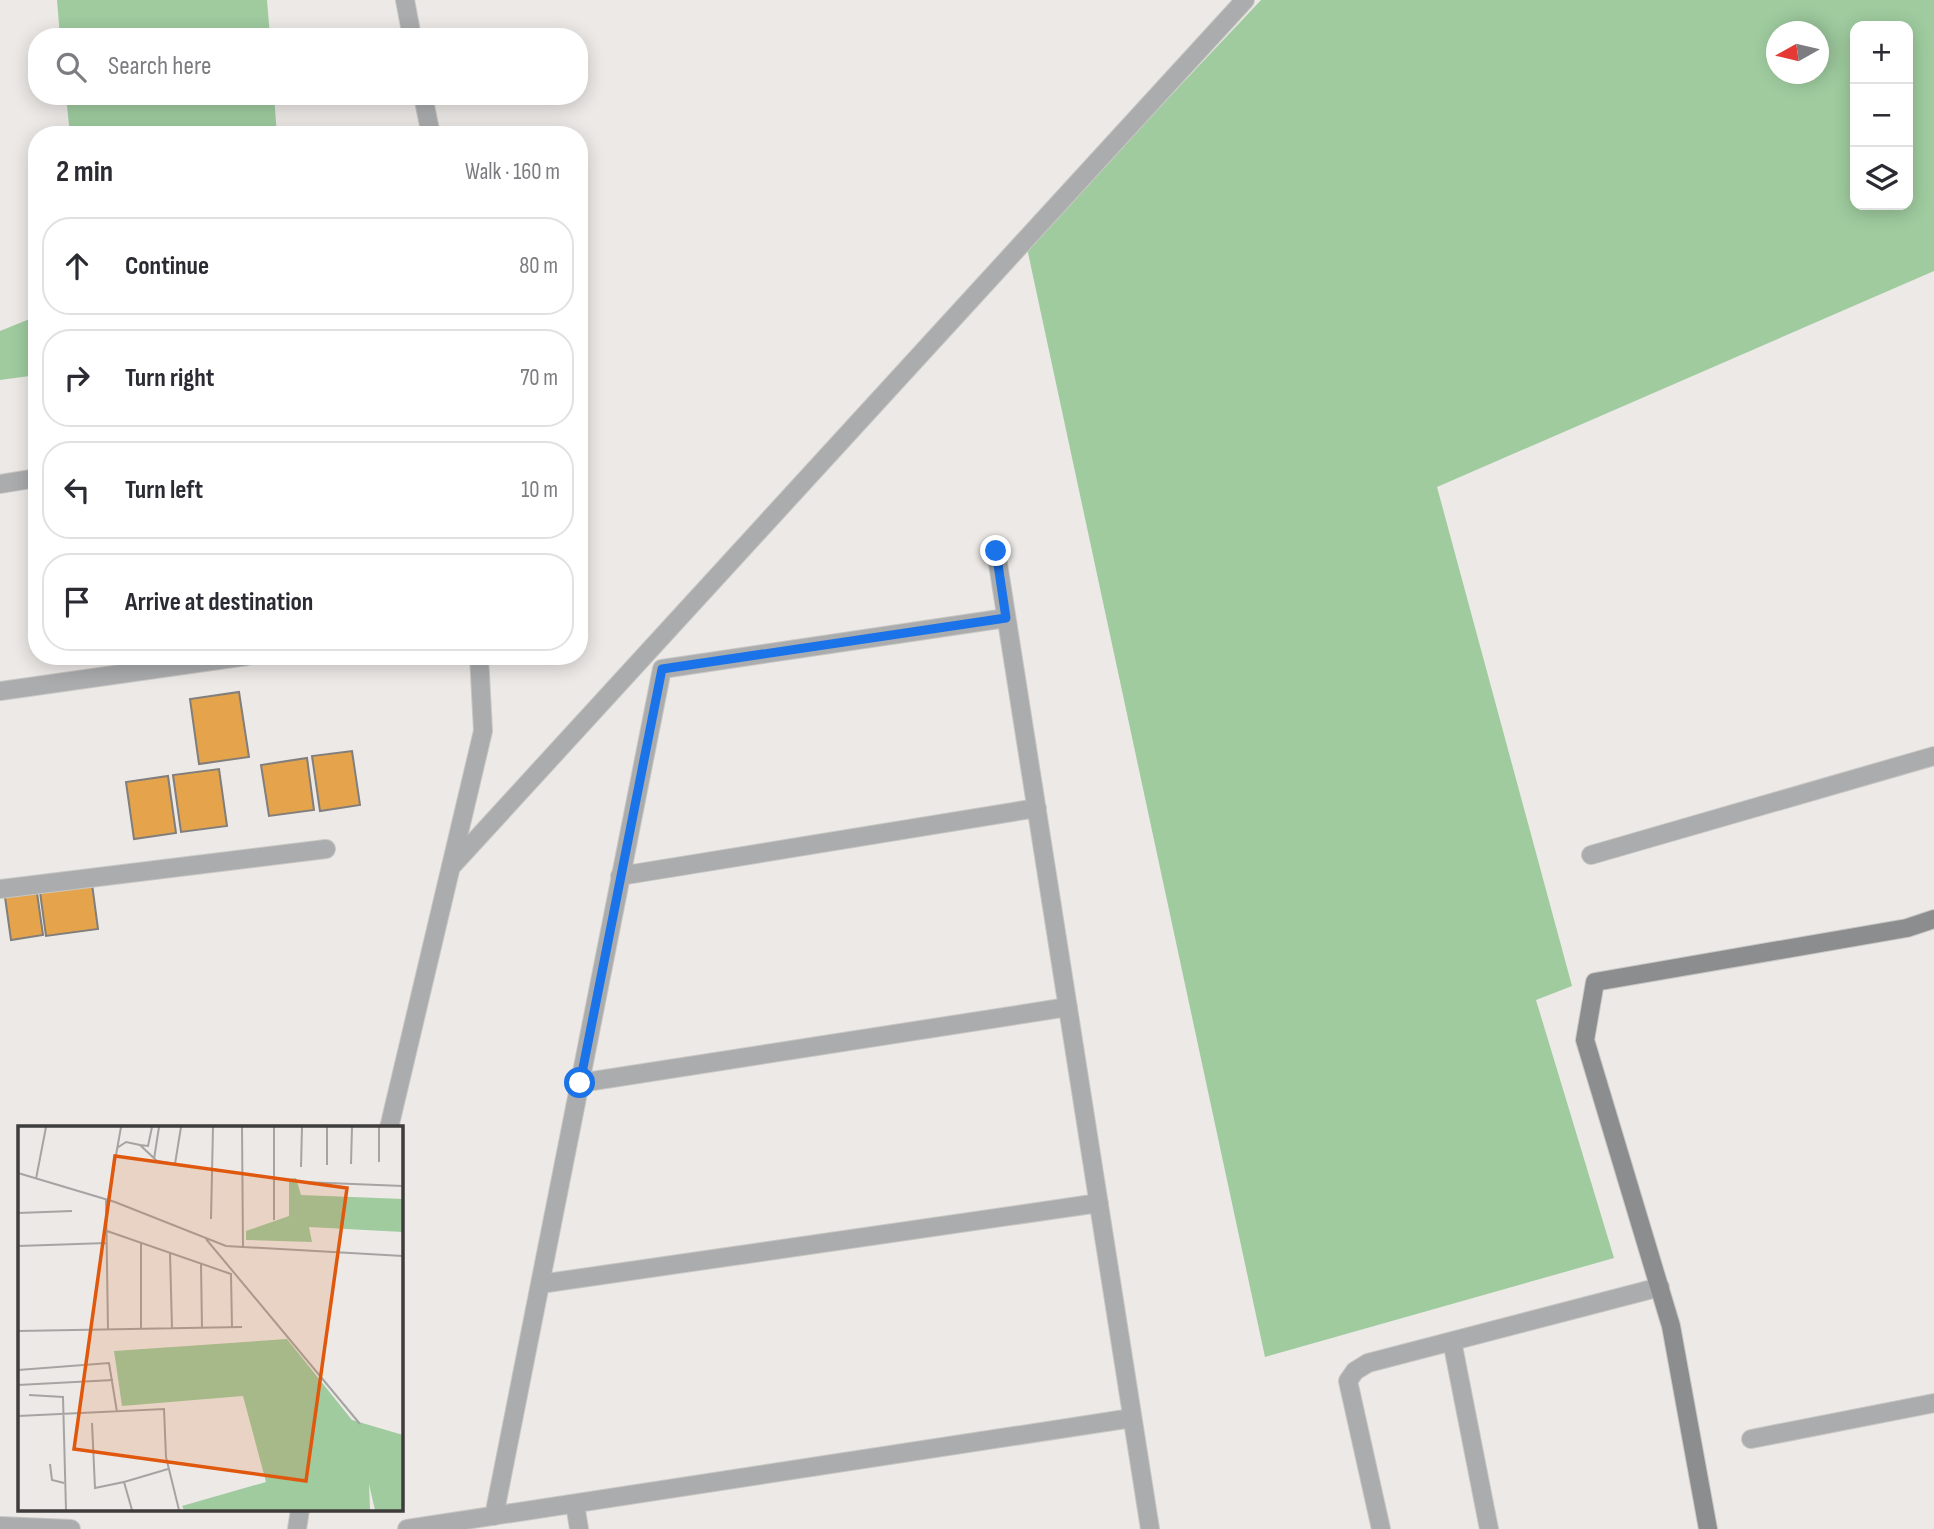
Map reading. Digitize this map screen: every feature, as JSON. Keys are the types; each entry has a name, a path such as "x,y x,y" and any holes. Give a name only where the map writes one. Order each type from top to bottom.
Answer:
{"main road":[{"path":"1708,1529 1671,1326 1584,1040 1595,982 1907,928 1934,919"}],"street":[{"path":"405,0 410,28"},
{"path":"451,867 1245,0"},
{"path":"426,105 429,126"},
{"path":"0,484 28,479"},
{"path":"996,551 1150,1529"},
{"path":"494,1516 662,669 1006,618"},
{"path":"0,691 183,665"},
{"path":"389,1126 483,731 479,665"},
{"path":"1591,855 1934,756"},
{"path":"620,876 1037,808"},
{"path":"0,889 326,849"},
{"path":"580,1083 1068,1007"},
{"path":"540,1284 1099,1203"},
{"path":"1381,1529 1348,1381 1355,1371 1368,1363 1660,1287"},
{"path":"1452,1341 1489,1529"},
{"path":"1751,1439 1934,1403"},
{"path":"407,1529 1132,1418"},
{"path":"575,1504 579,1529"},
{"path":"0,1526 71,1529"}],"green space":[{"path":"57,0 267,0 269,28 59,28"},
{"path":"1261,0 1934,0 1934,271 1437,487 1572,986 1536,1000 1614,1258 1265,1357 1027,248"},
{"path":"67,105 275,105 276,126 69,126"},
{"path":"28,320 28,376 0,380 0,331"}],"building":[{"path":"239,692 249,757 199,764 190,699"},
{"path":"352,751 360,805 320,811 312,756"},
{"path":"307,758 314,810 269,816 261,765"},
{"path":"219,769 227,826 181,832 173,775"},
{"path":"168,776 176,833 134,839 126,782"},
{"path":"92,884 98,929 46,936 40,892"},
{"path":"37,893 43,935 11,940 5,897"}],"route":[{"path":"580,1083 662,669 1006,618 996,551"}]}
